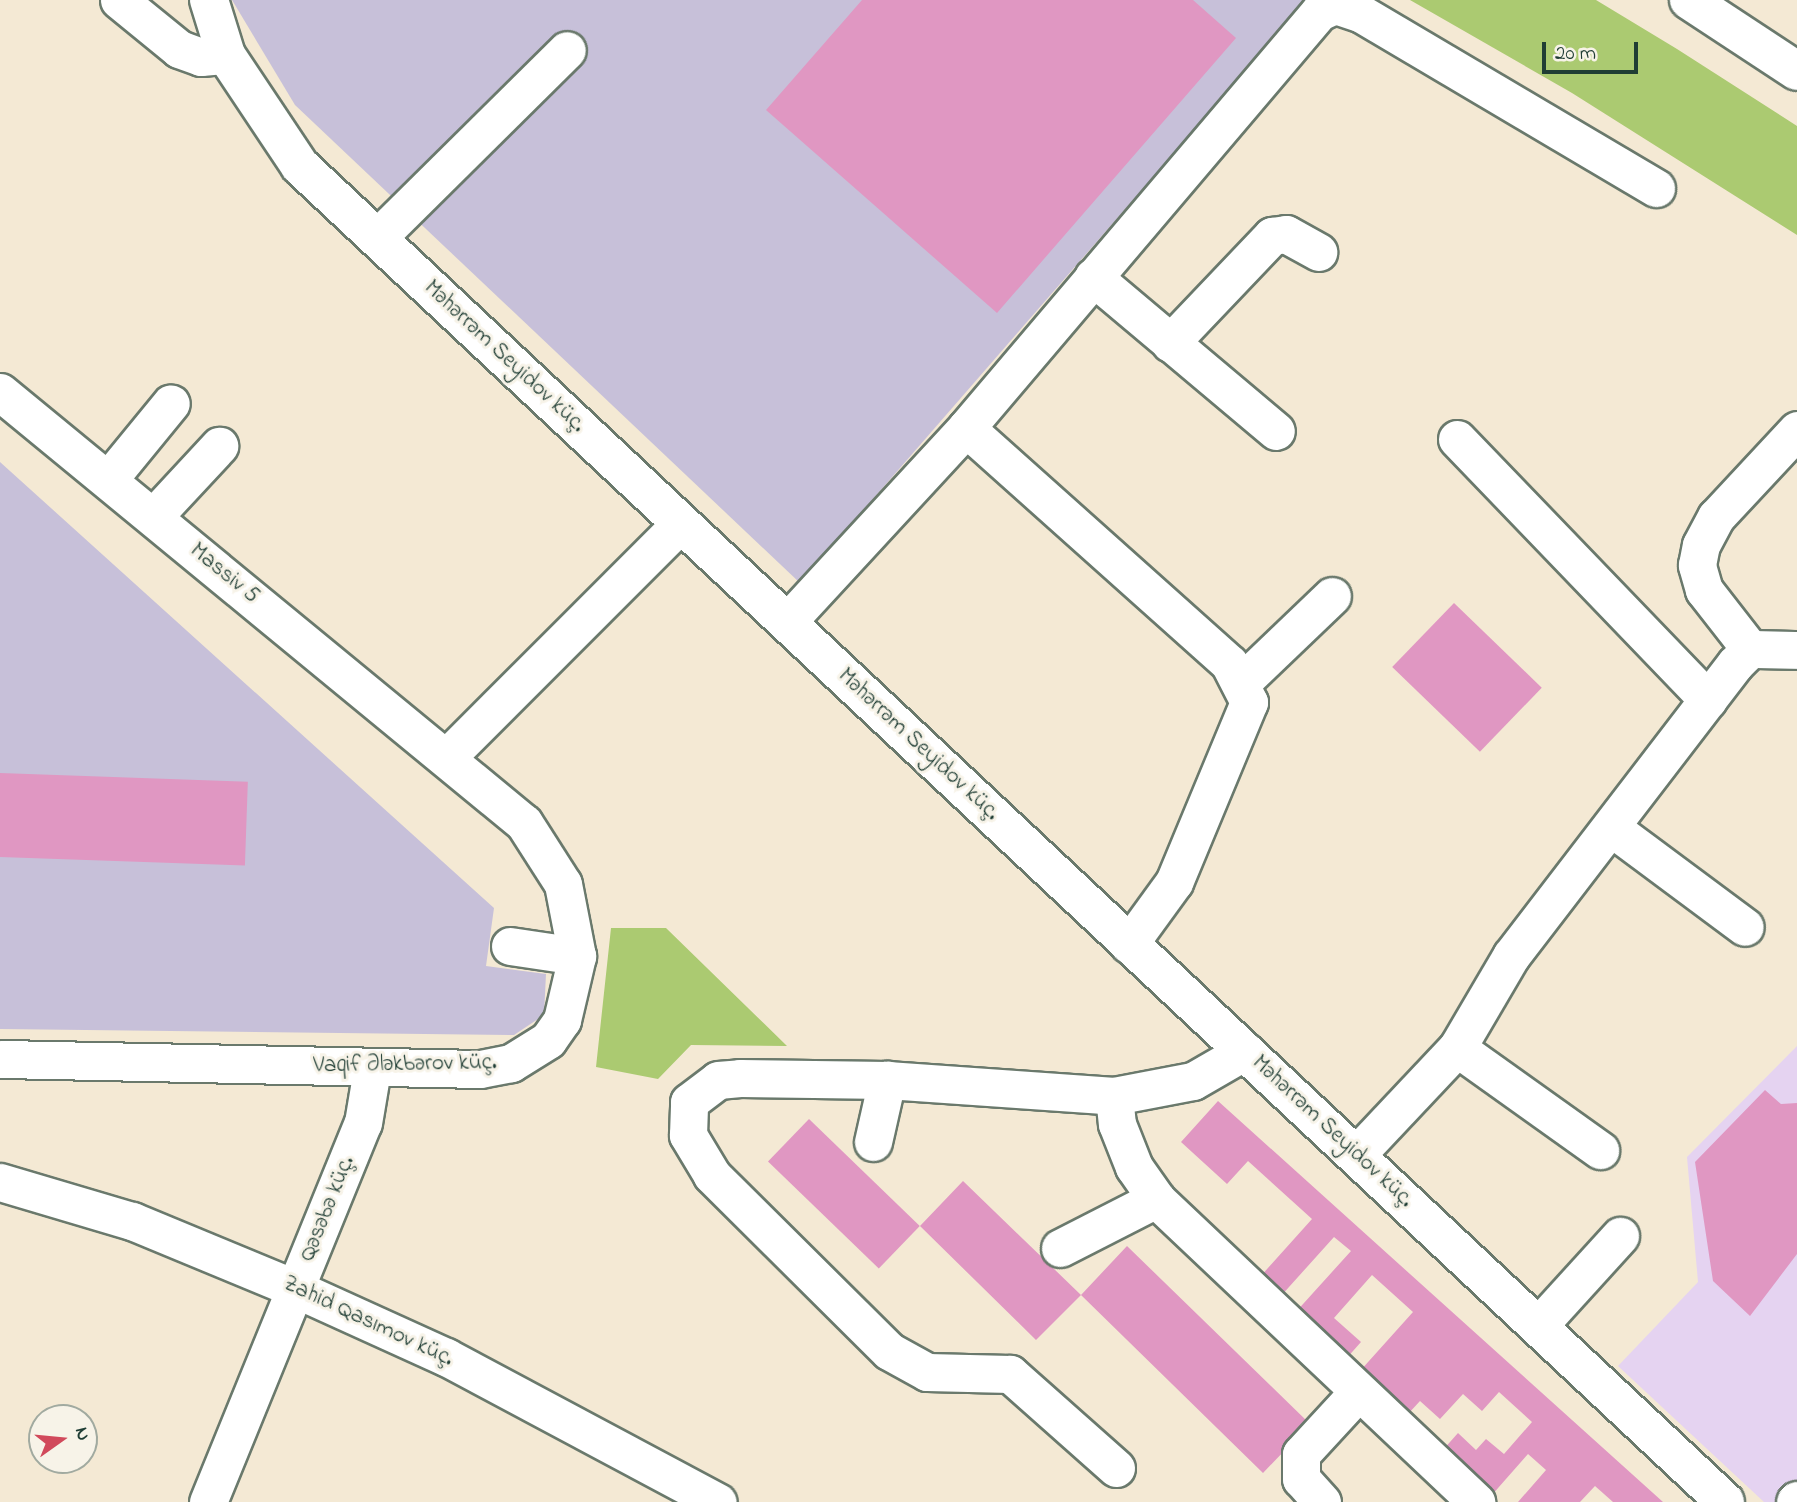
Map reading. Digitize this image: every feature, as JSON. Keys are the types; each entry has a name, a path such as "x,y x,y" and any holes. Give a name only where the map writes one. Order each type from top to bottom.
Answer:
{"main road":[{"name":"Məhərrəm Seyidov küç.","path":"209,0 226,55 279,141 377,238 1725,1502"},
{"path":"1689,0 1797,71"}],"street":[{"path":"119,0 179,49 201,57 226,55"},
{"path":"786,621 966,428 1319,12 1335,5 1372,19 1656,188"},
{"path":"377,238 567,50"},
{"path":"1170,343 1272,236 1286,234 1318,252"},
{"path":"1093,278 1276,432"},
{"name":"Massiv 5","path":"0,392 447,757"},
{"path":"108,480 171,403"},
{"path":"966,428 1242,681 1249,702 1244,723 1174,882 1129,944"},
{"path":"1750,649 1704,590 1697,565 1701,544 1716,517 1797,430"},
{"path":"1457,439 1708,700"},
{"path":"154,516 219,446"},
{"path":"447,757 681,523"},
{"path":"1242,681 1332,596"},
{"path":"1750,649 1797,650"},
{"path":"1356,1155 1457,1048 1511,956 1613,829 1708,700 1750,649"},
{"name":"Vaqif Ələkbərov küç.","path":"0,1059 372,1069 480,1069 532,1054 562,1020 577,956 564,884 549,853 447,757"},
{"path":"1613,829 1745,927"},
{"path":"510,946 577,956"},
{"path":"1457,1048 1600,1150"},
{"path":"1116,1468 1010,1374 927,1372 889,1351 712,1175 688,1135 689,1102 718,1080 887,1080 1114,1096 1193,1081 1245,1051"},
{"name":"Qəsəbə küç.","path":"208,1502 363,1123 372,1069"},
{"path":"873,1142 887,1080"},
{"path":"1114,1096 1117,1124 1134,1167 1156,1199 1476,1502"},
{"name":"Zahid Qasımov küç.","path":"0,1182 132,1221 296,1289 469,1369 718,1502"},
{"path":"1060,1248 1156,1199"},
{"path":"1538,1326 1620,1236"},
{"path":"1321,1502 1301,1479 1301,1454 1358,1392"}],"shaded area":[{"path":"232,0 1307,0 800,583 295,105"},
{"path":"0,462 494,908 486,966 546,974 544,1015 514,1035 0,1029"},
{"path":"1797,1046 1797,1502 1764,1502 1618,1366 1698,1282 1687,1157"}],"green space":[{"path":"1410,0 1596,0 1677,49 1797,126 1797,235 1572,93"},
{"path":"611,928 666,928 787,1046 691,1045 658,1079 596,1067"}],"building":[{"path":"862,0 1193,0 1236,38 997,313 766,110"},
{"path":"1454,603 1542,688 1480,752 1392,667"},
{"path":"0,773 248,782 245,866 0,857"},
{"path":"1765,1090 1781,1104 1797,1103 1797,1254 1750,1316 1713,1281 1695,1162"},
{"path":"1218,1101 1663,1502 1613,1502 1595,1486 1580,1502 1518,1502 1546,1470 1528,1454 1491,1496 1442,1451 1458,1433 1476,1450 1486,1439 1504,1454 1532,1422 1499,1392 1482,1411 1463,1394 1440,1419 1420,1401 1408,1414 1360,1371 1413,1312 1372,1275 1334,1318 1361,1342 1345,1360 1294,1314 1351,1251 1334,1237 1280,1297 1259,1278 1312,1219 1248,1161 1227,1184 1181,1142"},
{"path":"809,1119 920,1226 879,1268 768,1161"},
{"path":"963,1181 1081,1295 1036,1340 920,1226"},
{"path":"1127,1246 1310,1424 1263,1473 1081,1295"}]}
